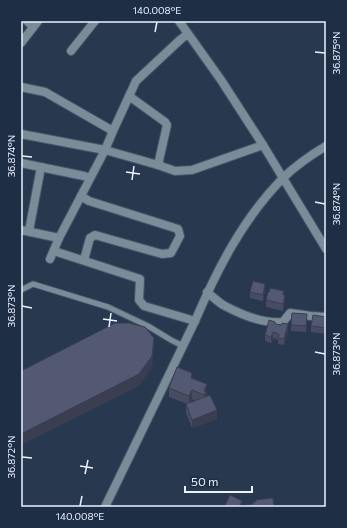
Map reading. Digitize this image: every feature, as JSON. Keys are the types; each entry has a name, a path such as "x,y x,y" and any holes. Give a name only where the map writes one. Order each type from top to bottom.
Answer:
{"street":[{"path":"21,43 36,24 27,21"},
{"path":"71,51 95,21"},
{"path":"179,21 221,80 263,145 326,249"},
{"path":"50,259 59,238 105,150 136,81 188,34"},
{"path":"21,87 45,92 113,131"},
{"path":"130,96 167,125 158,165"},
{"path":"21,134 105,150 175,171 192,170 263,145"},
{"path":"105,507 195,321 207,292 231,247 247,221 283,178 326,146"},
{"path":"21,163 90,178"},
{"path":"41,167 25,230 59,238"},
{"path":"81,196 89,201 178,229 180,236 170,253 162,254 95,235 90,238 84,260"},
{"path":"54,250 140,279 139,300 144,306 195,321"},
{"path":"207,292 224,306 253,318 274,323 283,322 290,313 326,317"}],"lane":[{"path":"21,290 33,284 108,307 148,326 183,346"}],"building":[{"path":"253,281 265,284 263,295 250,292"},
{"path":"270,288 284,291 283,295 285,295 283,304 266,300"},
{"path":"292,313 307,314 306,326 291,325"},
{"path":"313,315 326,317 326,328 311,326"},
{"path":"269,320 275,322 275,324 288,324 284,339 278,338 279,334 273,332 271,337 265,335"},
{"path":"115,323 129,323 145,327 154,338 152,356 139,374 21,434 21,371"},
{"path":"177,367 192,373 191,378 207,384 204,395 192,390 189,396 169,388"},
{"path":"210,395 217,410 192,420 186,404"},
{"path":"230,495 242,501 239,507 224,507"},
{"path":"273,498 274,507 246,507 245,505 253,504 256,500"}]}
